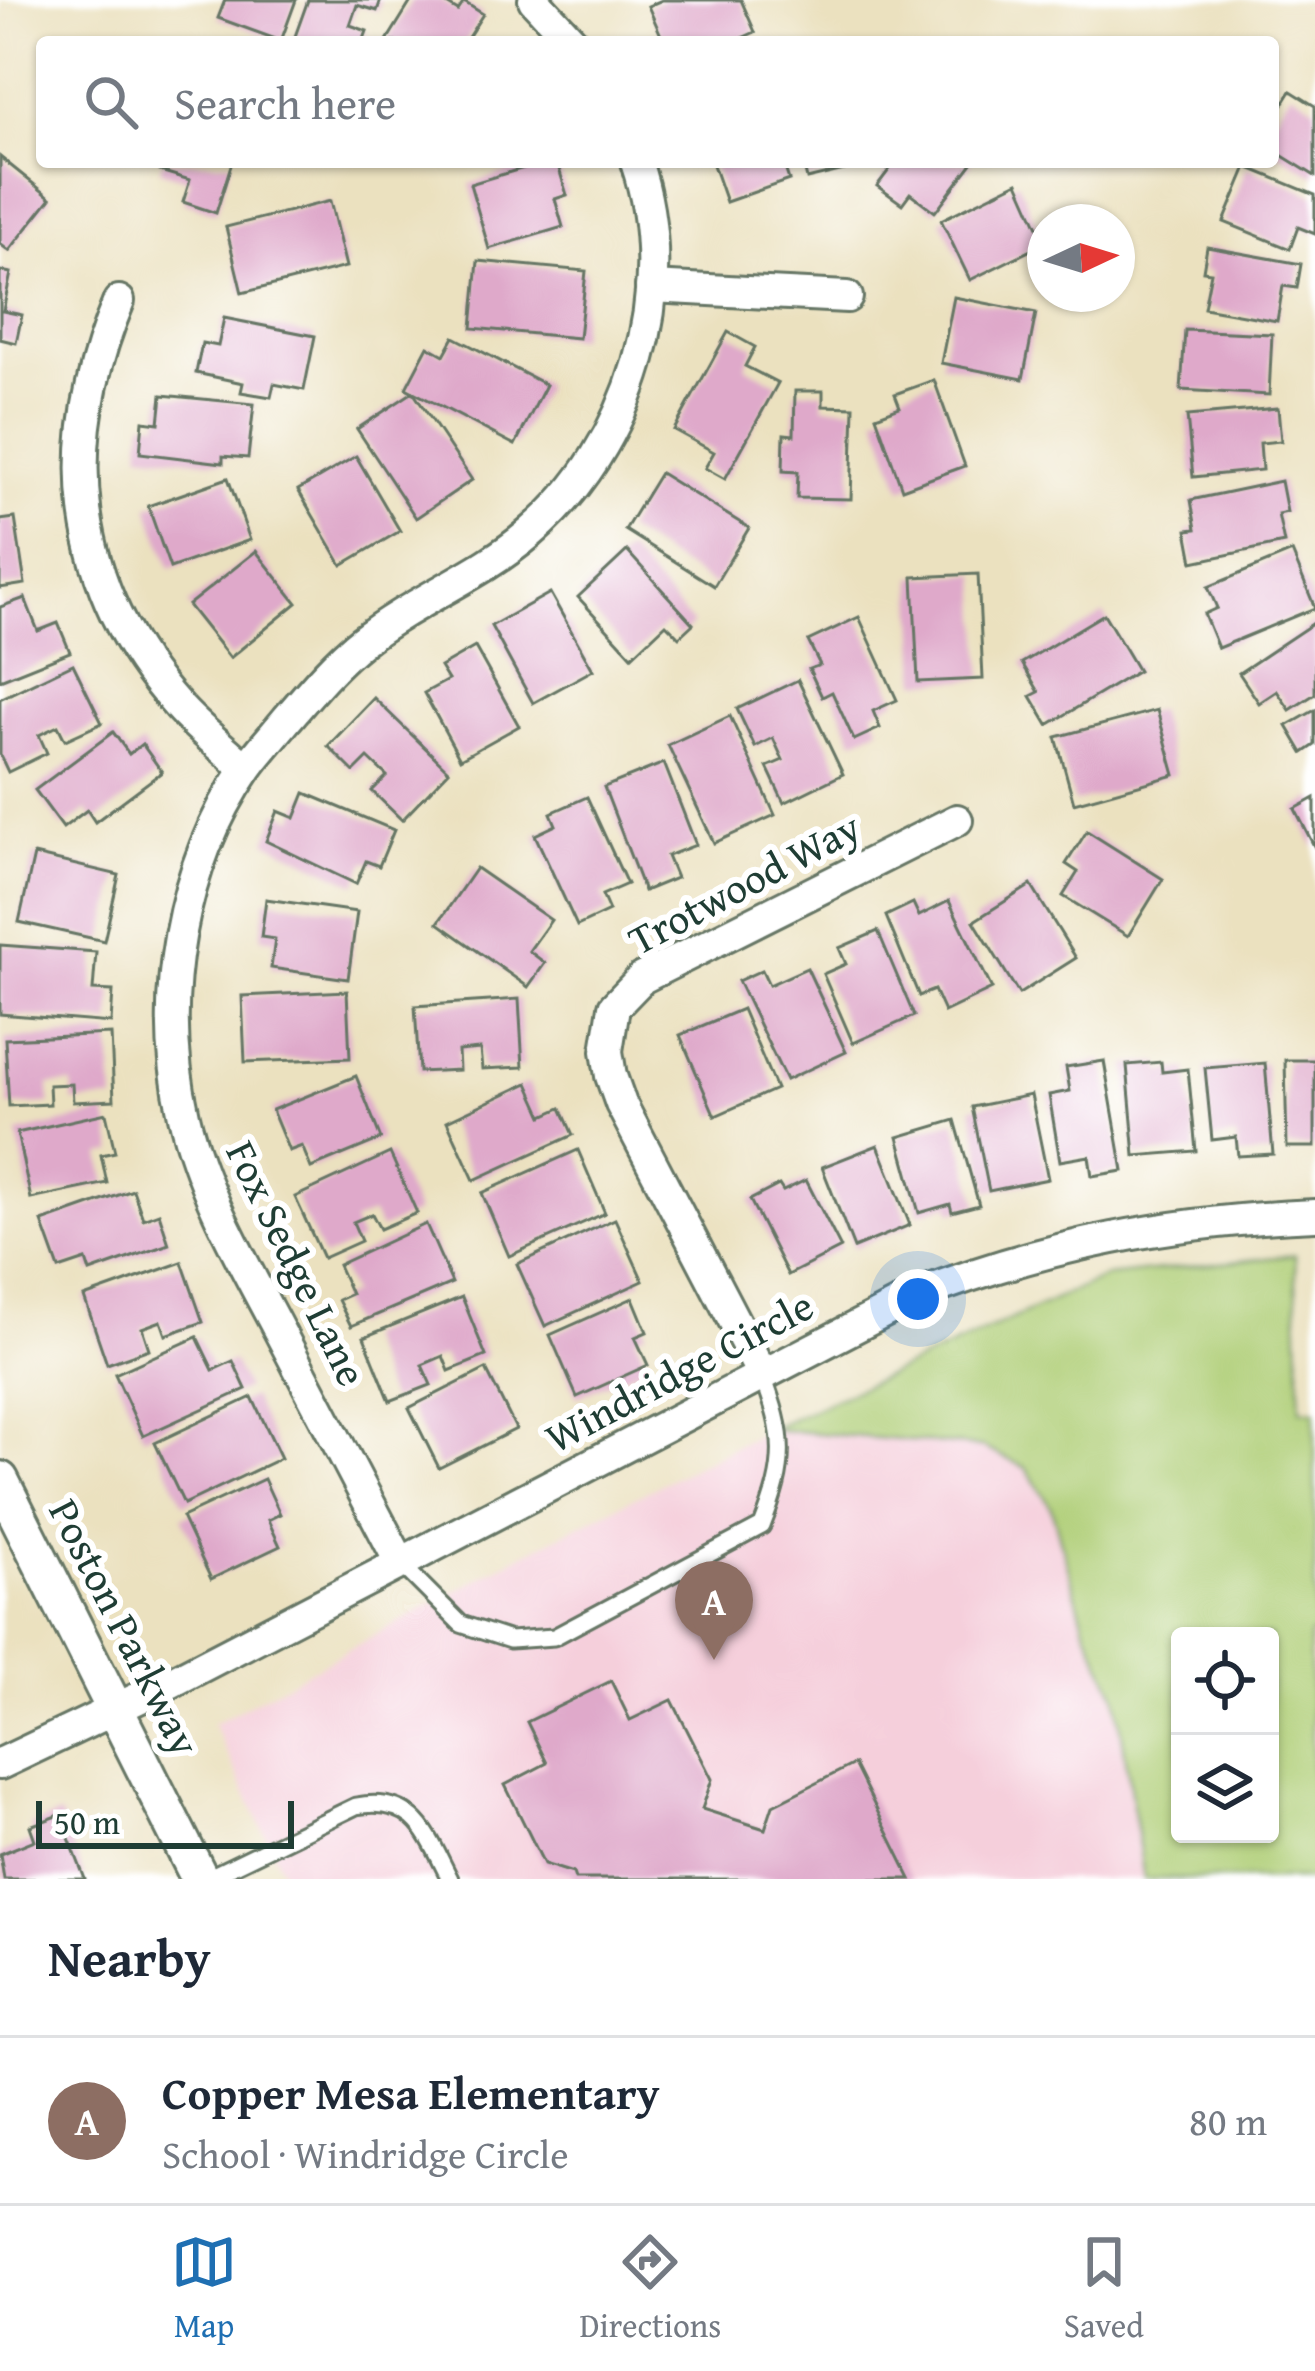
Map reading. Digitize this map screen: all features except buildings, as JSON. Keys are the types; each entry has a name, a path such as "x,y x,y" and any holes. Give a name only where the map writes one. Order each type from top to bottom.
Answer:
{"street":[{"path":"534,0 567,36"},
{"name":"Fox Sedge Lane","path":"400,1564 231,1239 197,1159 183,1113 173,1019 181,924 205,846 246,769 322,677 362,641 530,534 596,461 635,374 651,287 650,221 638,168"},
{"path":"651,287 847,297"},
{"path":"119,302 100,348 82,430 85,522 94,561 151,671 179,708 246,769"},
{"name":"Trotwood Way","path":"762,1374 621,1104 607,1051 614,1007 642,978 957,820"},
{"name":"Windridge Circle","path":"0,1764 118,1710 915,1296 989,1267 1066,1245 1219,1219 1315,1215"},
{"name":"Poston Parkway","path":"0,1480 202,1879"}],"lane":[{"path":"400,1564 461,1624 510,1640 554,1637 762,1526 778,1484 781,1422 762,1374"},
{"path":"202,1879 356,1806 374,1803 393,1804 412,1815 426,1830 450,1879"}],"shaded area":[{"path":"769,1429 982,1447 1026,1468 1051,1507 1085,1627 1116,1694 1144,1879 286,1879 213,1724 523,1554"}],"green space":[{"path":"1295,1255 1301,1410 1315,1410 1315,1634 1309,1635 1315,1879 1144,1879 1116,1694 1085,1627 1051,1507 1026,1468 982,1447 769,1429 1107,1276"}],"place":[{"name":"Copper Mesa Elementary","path":"714,1660"}]}
